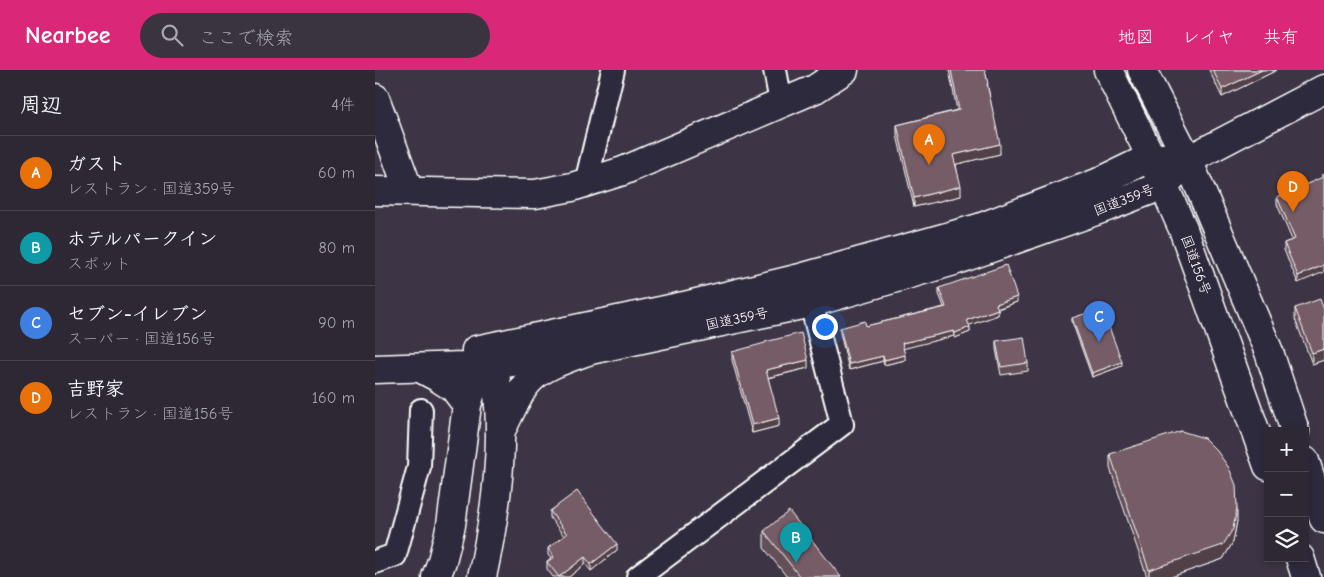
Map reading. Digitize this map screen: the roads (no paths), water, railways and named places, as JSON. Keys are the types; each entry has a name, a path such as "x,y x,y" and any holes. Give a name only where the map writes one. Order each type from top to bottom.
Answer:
{"main road":[{"path":"375,191 535,194 571,187 623,171 815,89 845,70"},
{"name":"国道156号","path":"1108,70 1151,157 1183,229 1264,455"},
{"path":"1142,70 1188,160 1269,352 1294,427"},
{"path":"1151,157 1188,160 1324,89"},
{"path":"375,98 409,191"},
{"name":"国道359号","path":"375,369 419,368 487,360 685,306 804,278 979,228 1097,183 1151,157"},
{"name":"国道359号","path":"375,369 589,350 811,302 954,261 1107,207 1164,185 1188,160"},
{"path":"499,433 530,380 549,366 589,350"},
{"path":"436,577 451,525 467,405 487,360"},
{"path":"482,577 498,473 499,433 498,399 487,360"},
{"path":"419,368 454,388 467,405"},
{"path":"1309,472 1324,519"},
{"path":"1301,562 1306,577"}],"street":[{"path":"586,183 613,70"},
{"path":"775,70 781,103"},
{"path":"638,577 842,424 811,302"},
{"path":"375,562 395,555 419,467 421,410"}],"place":[{"name":"ガスト","path":"929,165"},
{"name":"吉野家","path":"1293,212"},
{"name":"セブン-イレブン","path":"1099,342"},
{"name":"ホテルパークイン","path":"796,563"}]}
